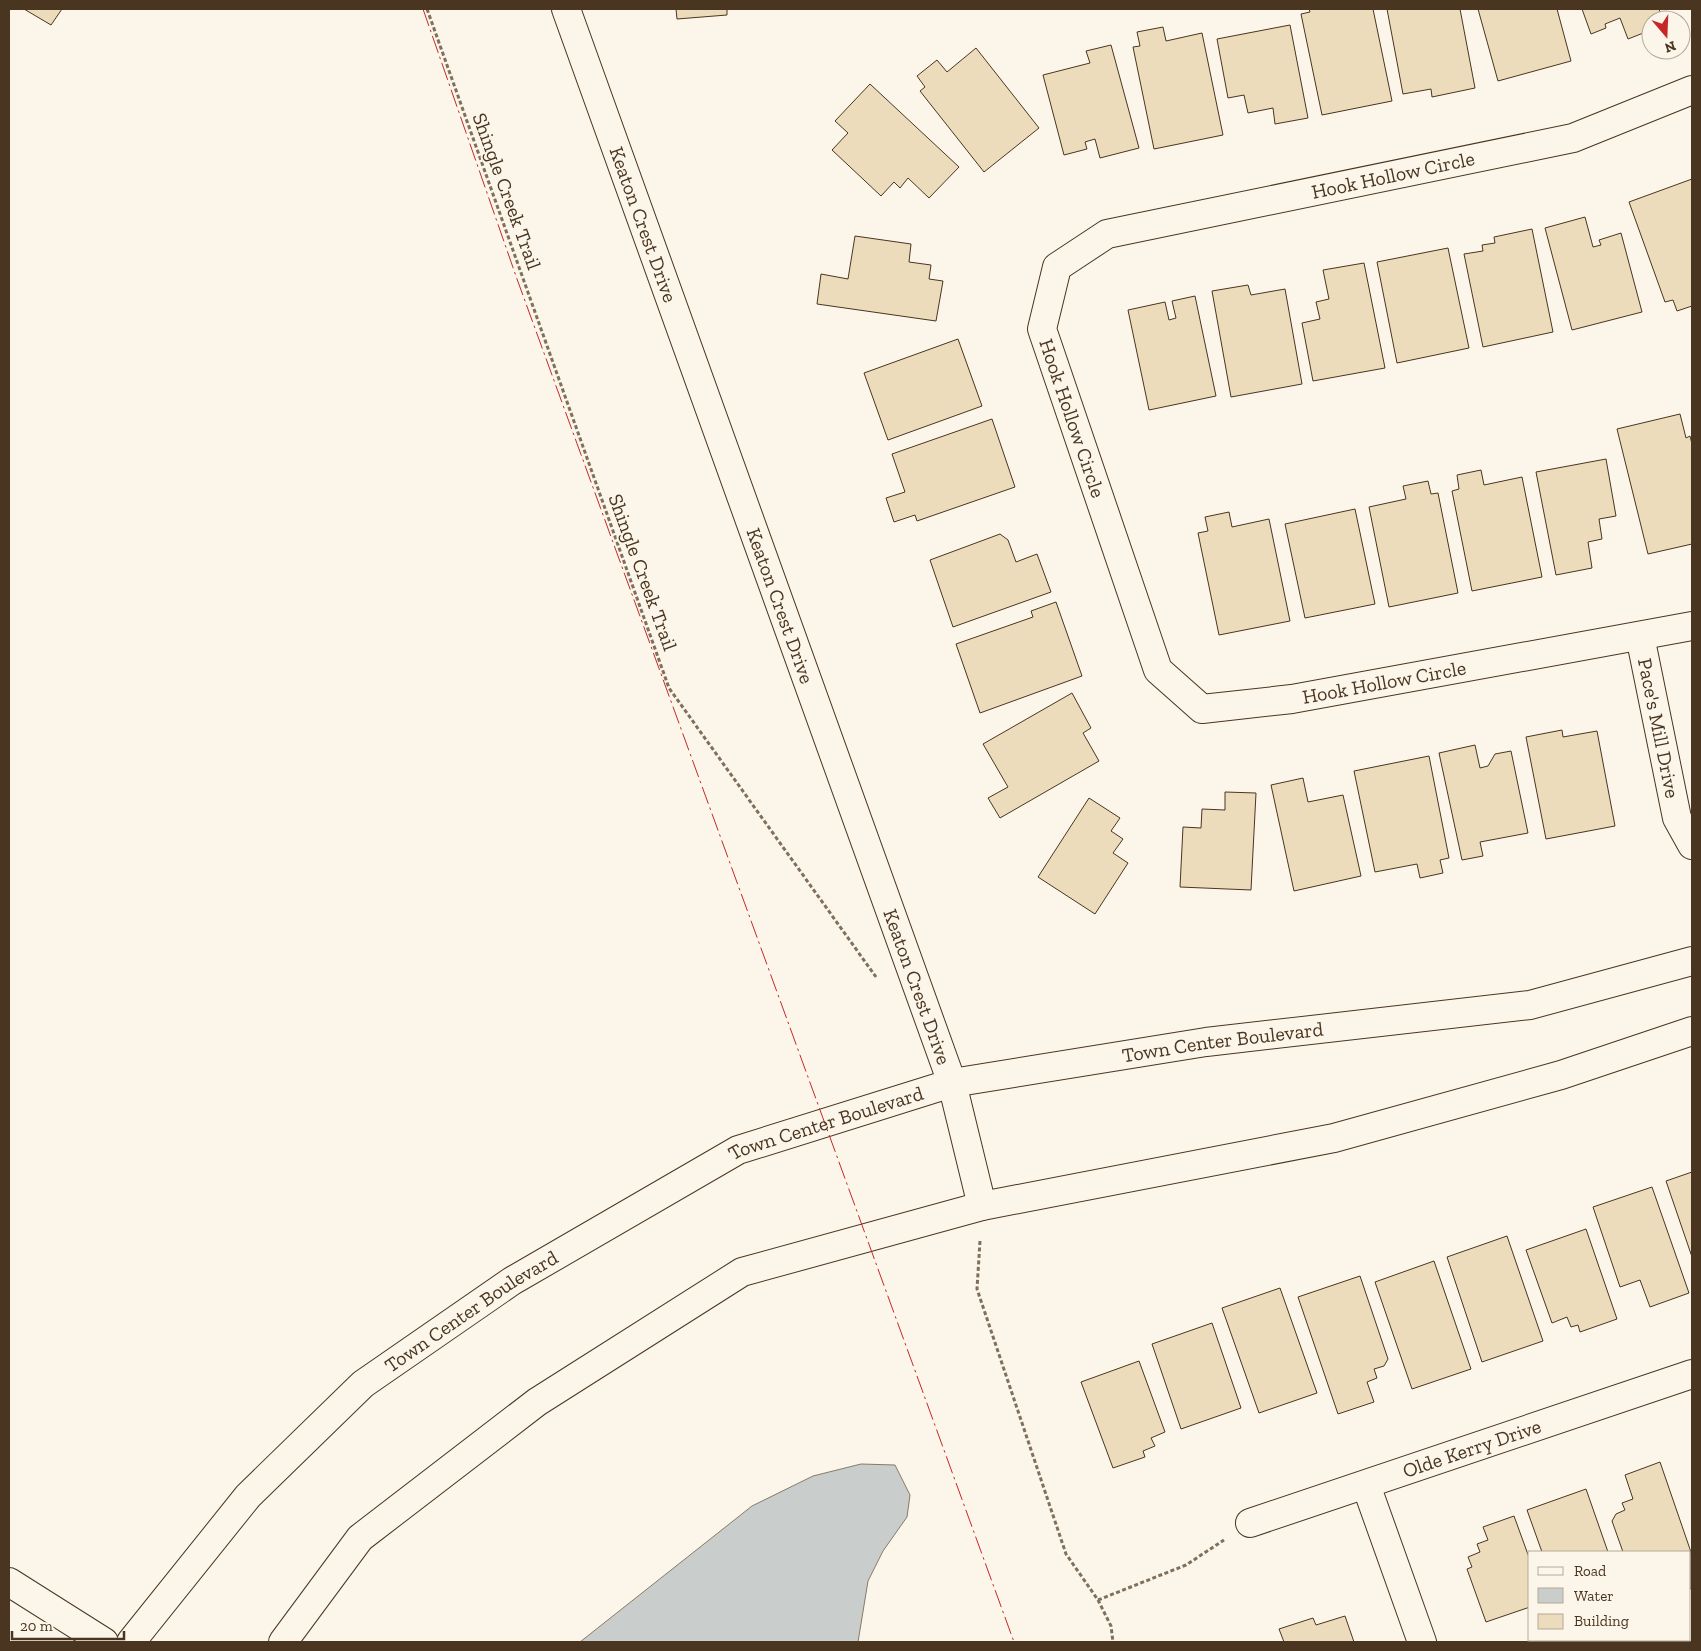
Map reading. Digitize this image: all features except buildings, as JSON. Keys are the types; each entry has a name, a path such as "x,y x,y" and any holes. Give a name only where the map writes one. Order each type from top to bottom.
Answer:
{"street":[{"name":"Keaton Crest Drive","path":"566,9 952,1083 982,1206"},
{"name":"Hook Hollow Circle","path":"1692,90 1573,138 1107,234 1057,267 1042,329 1158,670 1202,709 1292,699 1692,626"},
{"name":"Pace's Mill Drive","path":"1640,636 1677,818 1692,845"},
{"name":"Town Center Boulevard","path":"131,1642 248,1496 363,1384 512,1281 738,1150 952,1083 1206,1042 1530,1005 1692,961"},
{"path":"283,1642 360,1538 537,1402 742,1272 982,1206 1334,1138 1561,1075 1692,1031"},
{"name":"Olde Kerry Drive","path":"1250,1523 1692,1374"},
{"path":"1366,1485 1422,1642"},
{"path":"9,1582 104,1642"}],"path":[{"name":"Shingle Creek Trail","path":"427,9 669,688 877,978"},
{"path":"982,1206 977,1289 1066,1554 1098,1600 1111,1626 1113,1642"},
{"path":"1098,1600 1186,1565 1250,1523"}],"water":[{"path":"861,1464 895,1465 910,1495 907,1517 883,1551 868,1581 858,1642 580,1642 752,1506 813,1476"}],"power":[{"path":"423,9 517,279 1014,1642"}]}
